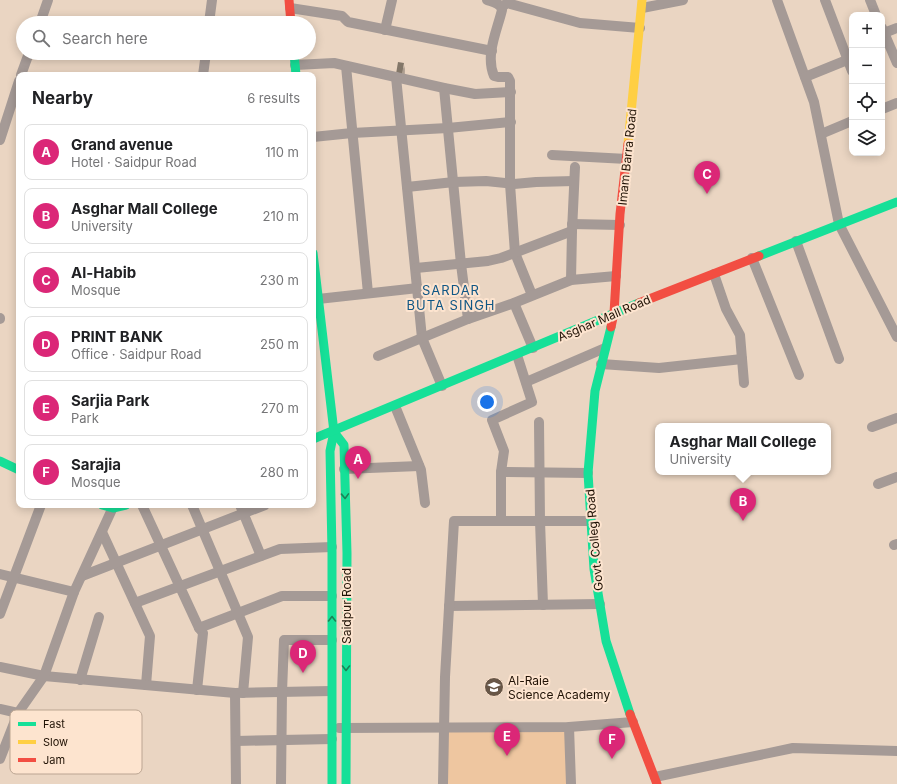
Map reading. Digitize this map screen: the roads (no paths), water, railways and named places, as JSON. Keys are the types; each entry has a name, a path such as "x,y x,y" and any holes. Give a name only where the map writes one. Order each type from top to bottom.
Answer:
{"main road":[{"path":"289,4 290,16"},
{"name":"Imam Barra Road","path":"614,313 620,225 642,4"},
{"path":"294,60 295,70"},
{"name":"Asghar Mall Road","path":"316,438 334,432 614,313 897,202"},
{"name":"Saidpur Road","path":"316,281 334,432 330,451 332,547 332,784"},
{"name":"Govt. Colleg Road","path":"614,313 595,391 588,473 594,569 606,641 633,722 656,781"},
{"name":"Saidpur Road","path":"334,432 344,445 347,553 346,784"},
{"path":"0,461 16,469"}],"street":[{"path":"42,16 48,0"},
{"path":"210,16 212,0"},
{"path":"385,30 392,0"},
{"path":"487,0 502,7"},
{"path":"642,4 683,0"},
{"path":"777,0 814,102 839,224 897,337"},
{"path":"825,0 849,57"},
{"path":"870,0 875,12"},
{"path":"532,295 516,253 510,184 510,81 508,77 494,76 491,64 492,51 502,7 507,3 580,23 640,28"},
{"path":"289,4 342,16 348,22 492,51"},
{"path":"885,31 897,28"},
{"path":"885,45 897,63"},
{"path":"805,77 849,59"},
{"path":"22,72 26,60"},
{"path":"204,72 205,60"},
{"path":"295,70 334,63 475,94 511,92"},
{"path":"346,66 368,294"},
{"path":"396,77 422,338 442,386"},
{"path":"444,88 461,264 468,319"},
{"path":"0,140 16,90"},
{"path":"885,108 897,103"},
{"path":"316,137 352,133 448,128 511,122"},
{"path":"821,134 849,122"},
{"path":"552,155 627,159"},
{"path":"571,280 575,168"},
{"path":"406,187 454,182 486,181 510,184 574,181"},
{"path":"416,268 488,261 516,253 572,227 620,225"},
{"path":"796,241 839,359"},
{"path":"752,258 799,375"},
{"path":"714,274 726,308 740,335 744,384"},
{"path":"378,356 468,319 514,303 571,280 616,276"},
{"path":"318,299 418,288"},
{"path":"514,303 533,348"},
{"path":"526,382 605,348"},
{"path":"501,521 501,472 504,451 492,420 532,402 517,355"},
{"path":"601,364 659,368 742,359"},
{"path":"395,406 421,470 425,503"},
{"path":"872,427 897,418"},
{"path":"540,422 540,521 543,605"},
{"path":"344,469 419,466"},
{"path":"501,472 588,473"},
{"path":"878,484 897,477"},
{"path":"0,614 40,508"},
{"path":"20,710 44,676 74,592 114,508"},
{"path":"143,508 199,628 203,633 197,690"},
{"path":"193,508 248,638 239,693 236,741 236,784"},
{"path":"82,576 202,530 242,509 261,556"},
{"path":"443,784 445,677 454,521 591,521"},
{"path":"102,532 150,636 146,685"},
{"path":"135,603 280,549 332,547"},
{"path":"0,574 74,592"},
{"path":"199,628 282,596 332,596"},
{"path":"449,606 600,604"},
{"path":"80,680 99,617"},
{"path":"281,784 284,640 332,640"},
{"path":"0,667 44,676 197,690 239,693 332,691"},
{"path":"0,709 10,711"},
{"path":"331,728 569,727 633,722"},
{"path":"569,727 571,784"},
{"path":"0,758 10,733"},
{"path":"236,741 332,739"},
{"path":"656,781 793,748 897,751"}],"place":[{"name":"Al-Habib","path":"707,194"},
{"name":"Grand avenue","path":"358,479"},
{"name":"Asghar Mall College","path":"743,521"},
{"name":"PRINT BANK","path":"303,673"},
{"name":"Al-Raie Science Academy","path":"494,687"},
{"name":"Sarjia Park","path":"507,756"},
{"name":"Sarajia","path":"612,759"}],"district":[{"name":"SARDAR BUTA SINGH","path":"451,298"}]}
